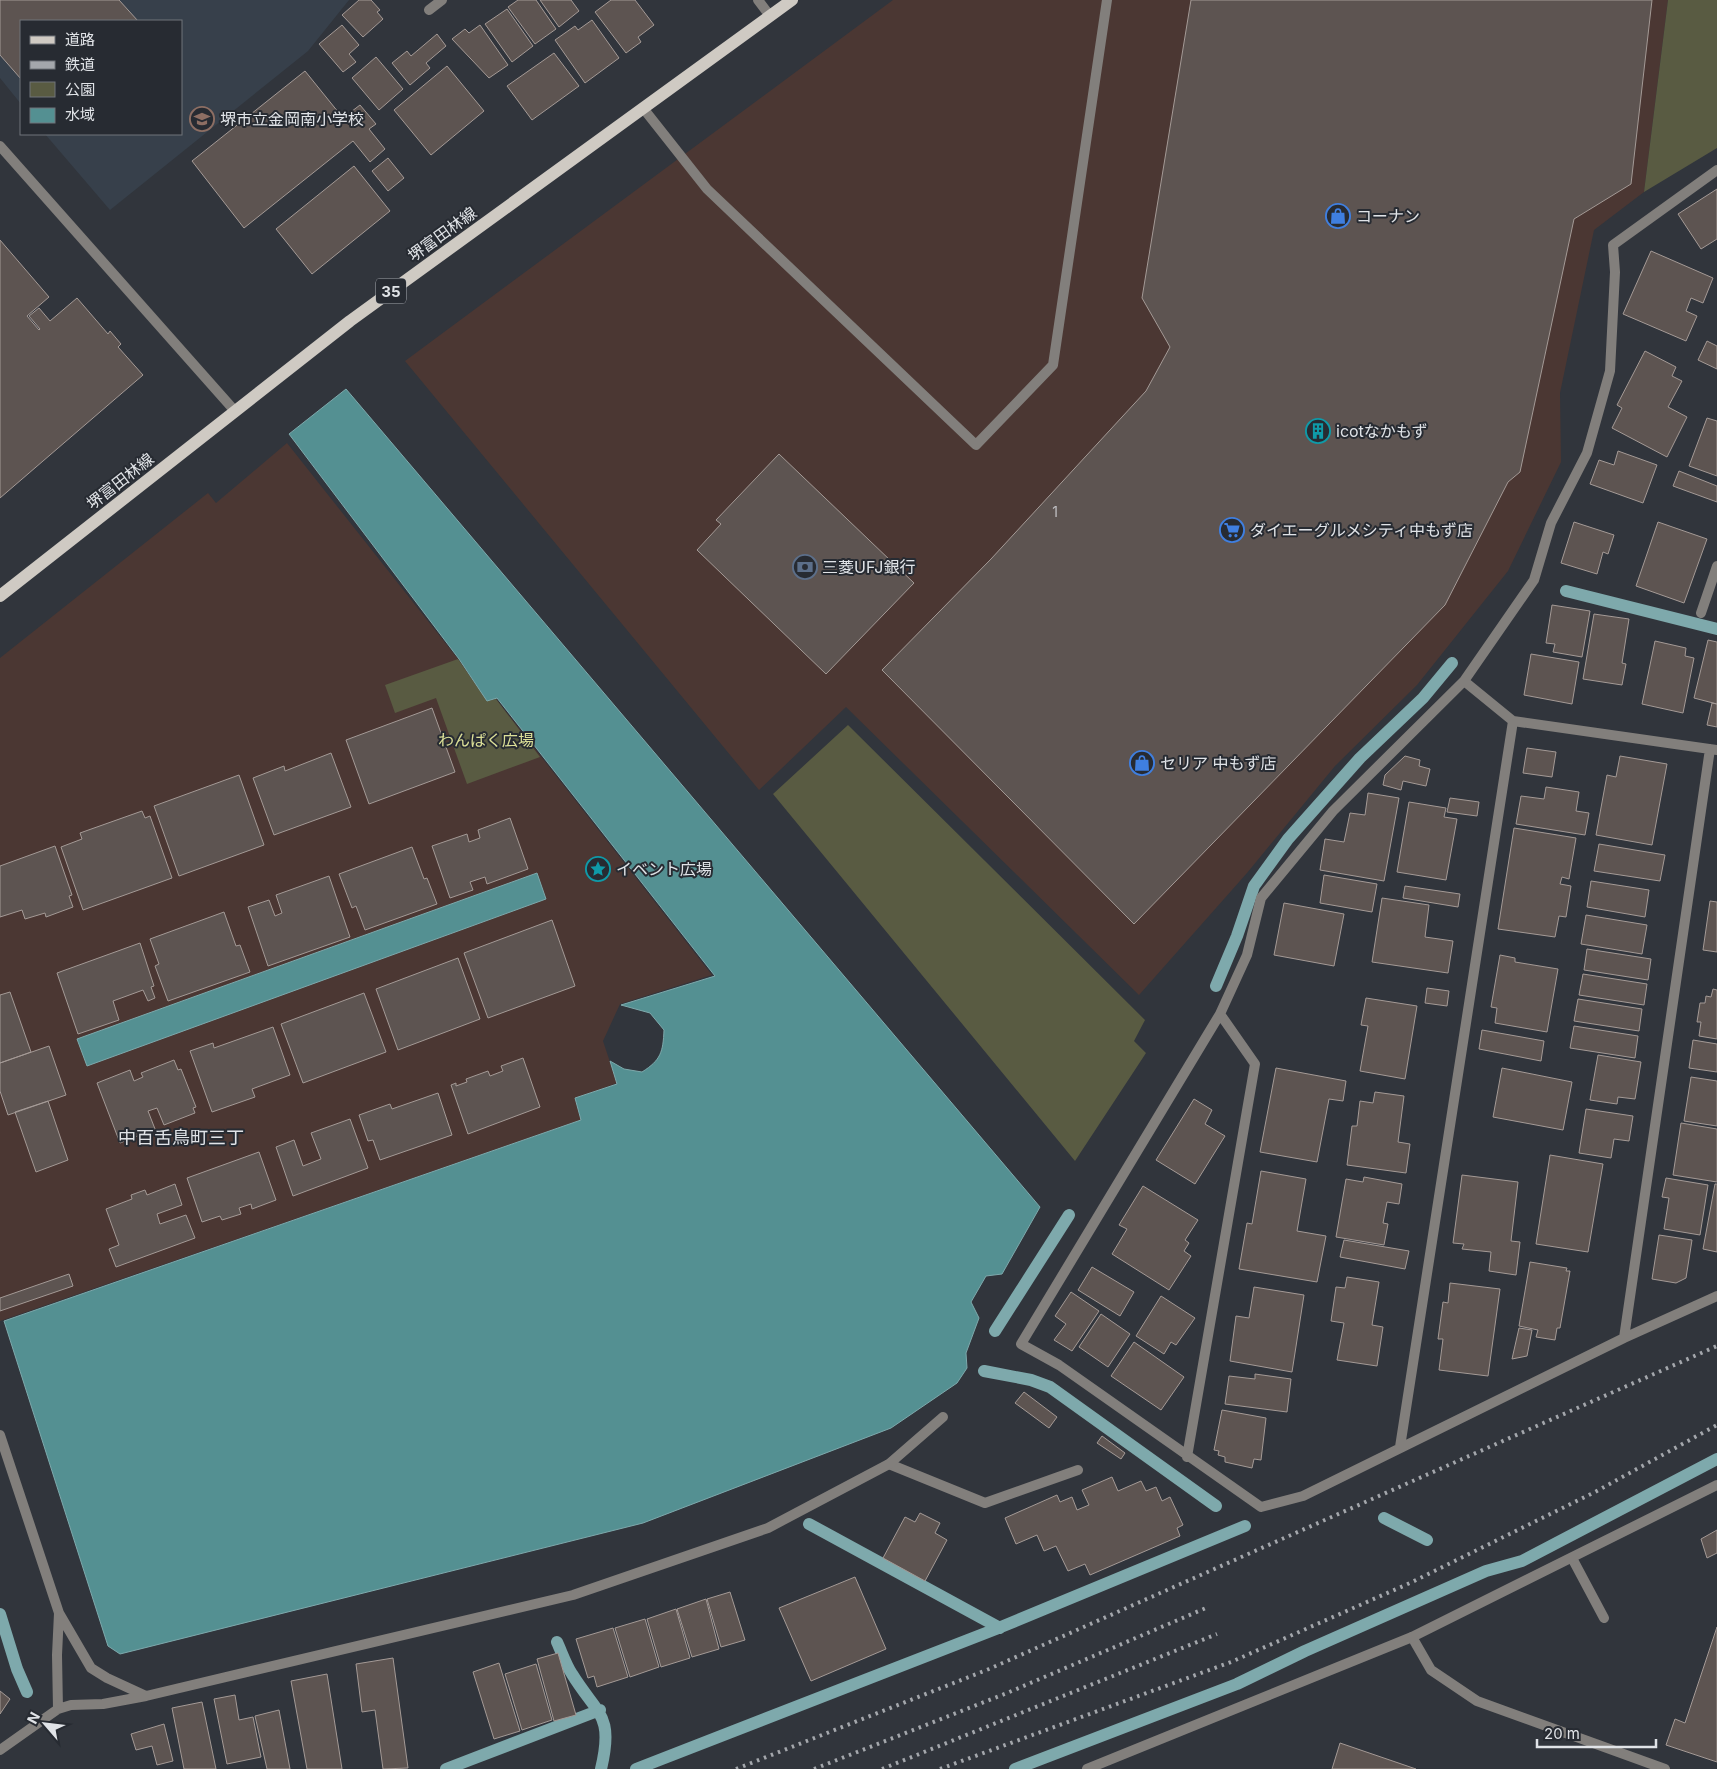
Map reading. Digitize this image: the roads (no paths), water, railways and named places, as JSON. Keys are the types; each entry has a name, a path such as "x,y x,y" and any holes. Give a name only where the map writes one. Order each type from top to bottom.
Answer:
{"main road":[{"name":"堺富田林線","path":"0,596 234,410 350,321 792,0"}],"street":[{"path":"429,10 442,0"},
{"path":"758,0 770,16"},
{"path":"643,108 707,189 976,445 1053,365 1108,0"},
{"path":"0,146 234,410"},
{"path":"1717,170 1613,245 1615,272 1610,371 1587,453 1551,523 1534,580 1464,681 1333,811 1260,898 1247,955 1220,1014 1021,1344 1059,1365 1260,1507 1303,1496 1624,1338 1717,1296"},
{"path":"1702,613 1717,566"},
{"path":"1464,681 1513,721 1714,749 1624,1338"},
{"path":"1400,1447 1513,721"},
{"path":"1187,1456 1255,1064 1220,1014"},
{"path":"0,1750 58,1709 72,1705 103,1704 146,1696 573,1595 768,1528 890,1464 943,1417"},
{"path":"0,1435 59,1613 91,1668 107,1678 146,1696"},
{"path":"890,1464 986,1503 1078,1470"},
{"path":"1087,1769 1412,1637 1717,1485"},
{"path":"1572,1558 1604,1618"},
{"path":"58,1709 56,1655 59,1613"},
{"path":"1412,1637 1431,1670 1477,1701 1665,1769"}],"water":[{"path":"346,389 1040,1207 1002,1274 986,1276 971,1302 979,1318 966,1353 967,1368 957,1383 891,1428 643,1523 120,1654 108,1646 4,1321 581,1120 575,1098 617,1084 610,1061 624,1069 642,1072 657,1059 662,1050 664,1030 650,1013 621,1005 715,976 497,698 487,701 459,659 289,434"},
{"path":"537,873 546,899 87,1066 77,1039"}],"waterway":[{"path":"1566,591 1717,629"},
{"path":"1216,986 1237,936 1254,886 1288,839 1360,758 1423,698 1452,663"},
{"path":"995,1331 1069,1215"},
{"path":"984,1371 1031,1380 1050,1387 1216,1506"},
{"path":"1015,1769 1237,1684 1305,1651 1486,1571 1522,1561 1717,1459"},
{"path":"1384,1518 1427,1540"},
{"path":"809,1524 1000,1628"},
{"path":"636,1769 996,1629 1245,1526"},
{"path":"0,1614 17,1669 27,1692"},
{"path":"557,1642 570,1670 601,1717 606,1737 601,1769"},
{"path":"446,1769 600,1710"}],"railway":[{"path":"736,1769 989,1669 1717,1346"},
{"path":"940,1769 1231,1662 1410,1583 1595,1492 1717,1425"},
{"path":"814,1769 1007,1693 1206,1608"},
{"path":"882,1769 1217,1634"}],"place":[{"name":"堺市立金岡南小学校","path":"202,119"},
{"name":"コーナン","path":"1338,216"},
{"name":"icotなかもず","path":"1318,431"},
{"name":"ダイエーグルメシティ中もず店","path":"1232,530"},
{"name":"三菱UFJ銀行","path":"805,567"},
{"name":"セリア 中もず店","path":"1142,763"},
{"name":"イベント広場","path":"598,869"}],"district":[{"name":"中百舌鳥町三丁","path":"181,1137"}],"park label":[{"name":"わんぱく広場","path":"486,740"}]}
